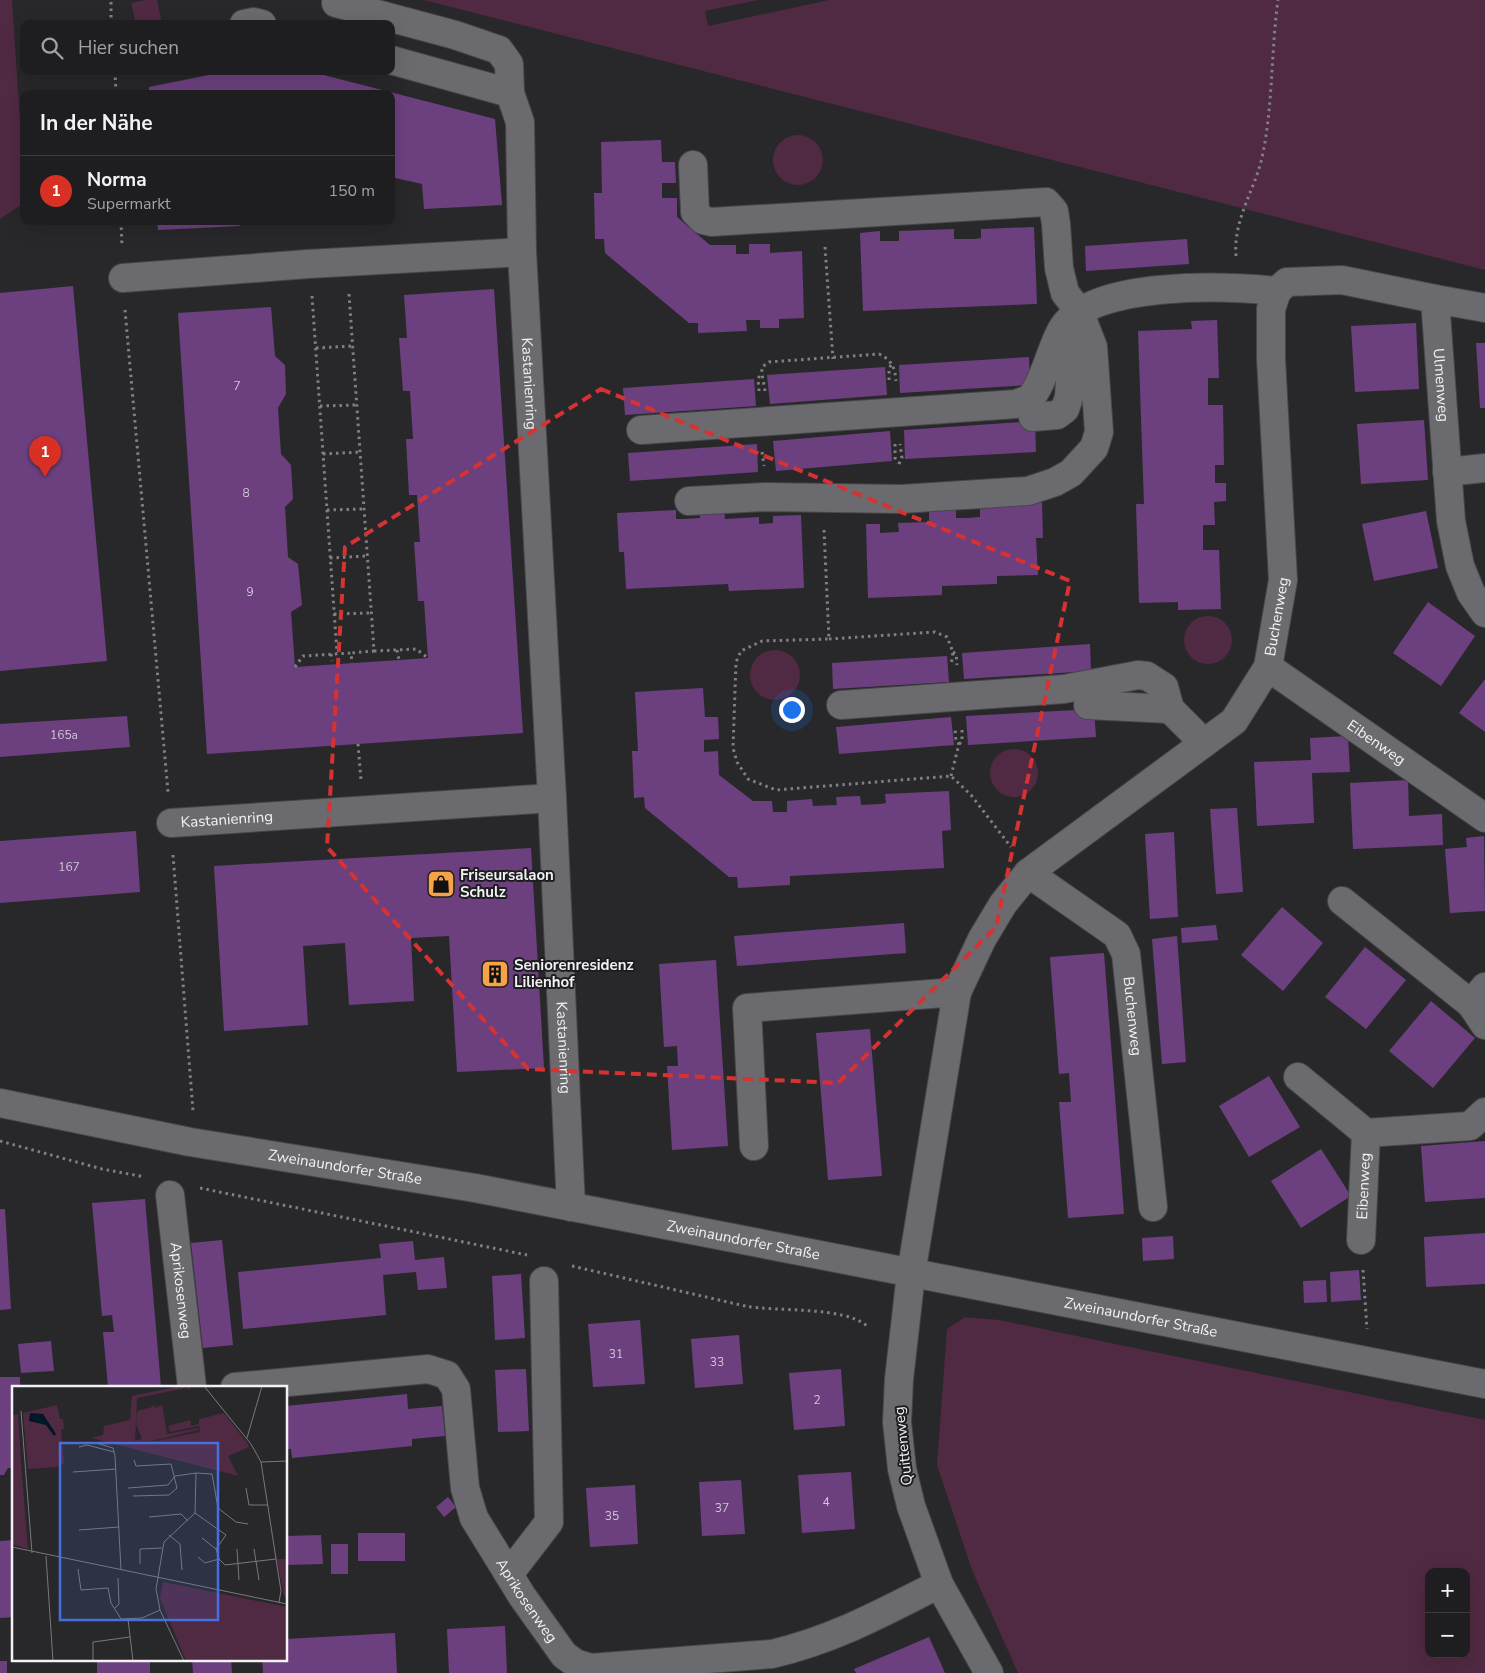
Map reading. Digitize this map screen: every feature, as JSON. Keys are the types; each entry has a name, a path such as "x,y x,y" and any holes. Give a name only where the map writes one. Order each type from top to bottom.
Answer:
{"street":[{"name":"Kastanienring","path":"336,2 455,35 499,50 509,64 510,93 520,122 522,252 552,798 571,1207"},
{"path":"395,61 510,93"},
{"path":"689,501 822,497 901,499 1028,491 1055,482 1071,473 1094,448 1100,432 1093,347 1079,310 1065,293 1059,268 1054,211 1046,202 718,222 703,220 696,212 693,166"},
{"path":"123,278 317,263 522,252"},
{"path":"641,430 1016,404 1029,399 1038,388 1050,352 1063,327 1079,310 1122,295 1209,286 1282,287 1342,280 1485,308"},
{"name":"Buchenweg","path":"911,1274 957,992 994,918 1028,873 1234,721 1268,667 1283,580 1271,358 1272,309 1282,287"},
{"name":"Ulmenweg","path":"1435,299 1451,521 1460,566 1471,593 1485,613"},
{"path":"1033,418 1057,415 1065,409 1070,397 1072,348 1079,310"},
{"path":"1447,472 1485,468"},
{"name":"Eibenweg","path":"1268,667 1485,818"},
{"path":"841,705 1064,689 1138,675 1147,676 1164,687 1170,709 1204,743"},
{"path":"1088,705 1170,709"},
{"name":"Kastanienring","path":"171,822 552,798"},
{"name":"Buchenweg","path":"1028,873 1116,935 1126,954 1153,1207"},
{"path":"1342,901 1480,1005"},
{"path":"754,1146 747,1008 957,992"},
{"name":"Eibenweg","path":"1298,1077 1366,1134 1470,1126 1485,1112"},
{"name":"Zweinaundorfer Straße","path":"0,1102 190,1142 475,1188 1485,1384"},
{"name":"Eibenweg","path":"1361,1240 1366,1134"},
{"name":"Aprikosenweg","path":"182,1191 192,1386"},
{"path":"509,1574 549,1522 547,1267"},
{"name":"Quittenweg","path":"911,1274 899,1379 898,1422 902,1469 911,1506 939,1584 989,1673"},
{"name":"Aprikosenweg","path":"246,1386 428,1369 447,1375 456,1390 467,1503 474,1518 564,1655 574,1663 591,1668 637,1669 772,1654 836,1636 939,1584"}],"path":[{"path":"111,0 111,20"},
{"path":"1238,287 1235,242 1238,222 1263,155 1278,0"},
{"path":"115,75 116,90"},
{"path":"822,216 833,358"},
{"path":"121,225 123,278 171,822 194,1118 190,1142"},
{"path":"349,288 374,652"},
{"path":"312,291 337,653"},
{"path":"316,348 353,346"},
{"path":"758,379 762,367 769,362 879,354 890,366 895,368"},
{"path":"761,372 764,379"},
{"path":"320,406 357,405"},
{"path":"323,454 360,452"},
{"path":"895,458 899,462"},
{"path":"822,497 829,639"},
{"path":"327,510 364,509"},
{"path":"330,558 367,556"},
{"path":"334,614 371,613"},
{"path":"953,654 947,637 936,632 762,641 741,652 736,662 734,748 738,762 748,779 776,790 951,776 971,795 1004,835 1028,873"},
{"path":"295,666 303,656 337,653 416,649 428,658"},
{"path":"398,650 398,660"},
{"path":"351,653 352,663"},
{"path":"331,654 332,661"},
{"path":"951,776 959,743"},
{"path":"0,1141 102,1169 147,1178"},
{"path":"182,1191 481,1244 547,1267 765,1310 843,1314 859,1319 867,1326"},
{"path":"1361,1240 1370,1362"}],"highlighted area":[{"path":"601,389 1070,581 996,927 838,1083 528,1069 327,847 345,547"}],"shaded area":[{"path":"0,0 12,0 20,122 20,206 0,219"},
{"path":"157,0 161,20 135,20 131,3"},
{"path":"424,0 758,0 705,11 708,26 829,0 1485,0 1485,270"},
{"path":"798,135 807,137 818,146 823,160 821,169 812,180 798,185 789,183 778,174 773,160 775,151 784,140"},
{"path":"1203,616 1213,616 1222,620 1228,626 1231,631 1231,649 1222,660 1213,664 1203,664 1194,660 1188,654 1184,645 1184,635 1188,626 1194,620"},
{"path":"775,650 784,652 795,661 800,675 798,684 789,695 775,700 766,698 755,689 750,675 752,666 761,655"},
{"path":"1009,749 1019,749 1028,753 1034,759 1037,764 1037,782 1028,793 1019,797 1009,797 1000,793 994,787 990,778 990,768 994,759 1000,753"},
{"path":"965,1317 999,1320 1485,1420 1485,1673 1018,1673 972,1570 937,1465 947,1329"}],"building":[{"path":"209,75 324,75 382,90 149,90 149,87"},
{"path":"395,93 495,119 502,205 424,209 422,184 395,178"},
{"path":"661,140 662,162 675,162 676,183 662,183 662,198 677,198 677,217 710,245 736,245 736,254 749,254 749,244 770,244 770,253 802,251 804,318 779,319 779,328 760,328 760,320 746,320 747,331 698,333 698,323 689,323 605,253 604,239 595,239 594,193 602,193 601,142"},
{"path":"157,225 240,226 158,230"},
{"path":"1034,227 1037,304 863,311 860,233 880,231 880,241 899,241 899,231 954,229 954,239 974,239 981,238 981,229"},
{"path":"1187,239 1189,264 1086,271 1085,246"},
{"path":"73,286 107,661 0,671 0,293"},
{"path":"494,289 523,733 207,754 178,313 271,307 275,356 285,365 286,394 278,408 281,454 291,465 293,499 285,507 288,557 298,564 302,605 291,612 295,667 428,658 424,601 418,601 414,542 420,542 417,495 409,495 406,439 413,439 410,391 403,391 399,338 407,338 404,295"},
{"path":"1217,320 1219,378 1208,378 1208,405 1223,405 1224,465 1215,465 1215,483 1226,483 1226,501 1214,502 1215,525 1203,525 1203,550 1219,550 1221,609 1178,610 1178,602 1139,603 1136,504 1144,504 1138,331 1192,329 1191,321"},
{"path":"1416,323 1419,389 1355,392 1351,326"},
{"path":"1476,343 1485,343 1485,408 1480,408"},
{"path":"1029,357 1030,385 900,393 899,365"},
{"path":"885,367 887,395 770,404 767,375"},
{"path":"754,379 756,406 625,415 623,388"},
{"path":"1424,420 1428,480 1361,484 1357,424"},
{"path":"1035,421 1036,452 905,459 904,430"},
{"path":"890,431 892,461 776,471 773,441"},
{"path":"757,444 758,472 630,481 628,453"},
{"path":"1042,502 1043,538 1036,538 1038,575 997,576 997,584 942,586 942,595 868,598 866,524 880,524 880,533 899,532 898,523 929,522 929,508 956,507 956,518 968,518 980,517 980,504"},
{"path":"724,506 725,519 759,517 759,524 773,523 773,516 801,515 804,588 729,591 728,584 626,589 624,552 619,552 617,513 676,510 676,519 700,518 699,508"},
{"path":"1426,511 1438,568 1374,581 1362,524"},
{"path":"1428,602 1475,636 1441,686 1393,653"},
{"path":"1090,644 1091,671 964,679 962,653"},
{"path":"947,656 949,682 833,689 832,663"},
{"path":"1485,679 1485,732 1459,713"},
{"path":"703,688 705,717 718,717 719,739 704,740 704,752 718,751 719,775 753,801 772,801 773,812 787,812 787,801 812,799 813,806 837,805 836,797 860,796 861,805 880,804 886,803 885,794 949,791 951,830 942,831 944,868 790,876 790,885 738,888 737,877 729,877 645,808 644,797 634,798 632,751 638,751 635,692"},
{"path":"1094,709 1096,737 968,745 966,716"},
{"path":"127,716 130,747 0,757 0,724"},
{"path":"951,717 954,745 839,754 836,727"},
{"path":"1348,736 1350,772 1312,773 1314,823 1257,826 1254,762 1311,760 1310,738"},
{"path":"1408,780 1409,816 1442,814 1443,845 1353,849 1350,783"},
{"path":"1237,808 1243,892 1216,894 1210,809"},
{"path":"136,831 140,892 0,903 0,841"},
{"path":"1174,832 1178,917 1150,919 1145,834"},
{"path":"1484,836 1485,911 1450,913 1445,849 1467,847 1466,838"},
{"name":"Seniorenresidenz Lilienhof","path":"531,848 544,1068 457,1072 449,936 411,938 414,1001 349,1005 345,943 303,946 308,1025 224,1031 214,866"},
{"path":"1282,907 1323,943 1283,991 1241,955"},
{"path":"904,923 906,953 737,966 734,936"},
{"path":"1216,925 1218,940 1182,943 1181,928"},
{"path":"1177,936 1186,1062 1162,1064 1152,939"},
{"path":"1365,947 1406,980 1366,1029 1325,997"},
{"path":"1104,953 1124,1214 1068,1218 1059,1102 1071,1102 1069,1073 1059,1074 1050,957"},
{"path":"716,960 728,1146 672,1150 667,1066 678,1066 677,1046 664,1047 659,964"},
{"path":"1431,1001 1475,1038 1433,1088 1389,1051"},
{"path":"870,1029 882,1176 828,1180 816,1033"},
{"path":"1269,1076 1300,1127 1249,1157 1219,1106"},
{"path":"1485,1141 1485,1198 1425,1202 1421,1146"},
{"path":"1321,1149 1351,1196 1301,1228 1271,1181"},
{"path":"145,1199 161,1386 108,1386 103,1332 114,1332 112,1315 102,1316 92,1203"},
{"path":"0,1209 5,1209 11,1309 0,1310"},
{"path":"1485,1233 1485,1284 1426,1287 1424,1237"},
{"path":"1173,1236 1174,1259 1143,1261 1142,1238"},
{"path":"222,1240 233,1345 203,1348 191,1243"},
{"path":"413,1241 415,1260 444,1257 447,1288 418,1290 416,1272 383,1275 386,1315 243,1329 238,1272 381,1258 379,1244"},
{"path":"1359,1270 1361,1300 1331,1302 1330,1272"},
{"path":"521,1274 525,1338 495,1340 492,1276"},
{"path":"1326,1280 1327,1302 1304,1303 1303,1281"},
{"path":"640,1320 645,1384 593,1387 588,1324"},
{"path":"739,1335 743,1384 695,1388 691,1339"},
{"path":"51,1341 54,1371 21,1373 18,1344"},
{"path":"526,1369 529,1431 498,1432 495,1370"},
{"path":"841,1369 845,1426 794,1430 789,1373"},
{"path":"0,1377 20,1377 20,1386 12,1386 12,1468 8,1468 4,1475 0,1475"},
{"path":"407,1394 408,1409 442,1406 445,1436 412,1439 412,1446 292,1458 291,1449 288,1449 288,1406"},
{"path":"851,1472 855,1529 802,1533 798,1475"},
{"path":"741,1480 745,1534 702,1536 699,1482"},
{"path":"635,1485 638,1544 590,1547 586,1488"},
{"path":"448,1497 456,1507 444,1517 436,1507"},
{"path":"358,1533 405,1533 405,1561 358,1561"},
{"path":"321,1535 323,1564 288,1565 288,1536"},
{"path":"12,1540 12,1617 0,1618 0,1541"},
{"path":"331,1544 348,1544 348,1574 331,1574"},
{"path":"505,1626 507,1673 449,1673 447,1629"},
{"path":"395,1633 397,1673 263,1673 262,1660 288,1660 288,1639"},
{"path":"929,1637 945,1673 856,1673 854,1669"},
{"path":"97,1660 150,1660 150,1673 97,1673"},
{"path":"192,1660 231,1660 232,1673 193,1673"},
{"path":"0,1661 7,1661 7,1673 0,1673"}],"place":[{"name":"Norma","path":"45,477"},
{"name":"Friseursalaon Schulz","path":"441,884"},
{"name":"Seniorenresidenz Lilienhof","path":"495,974"}]}
